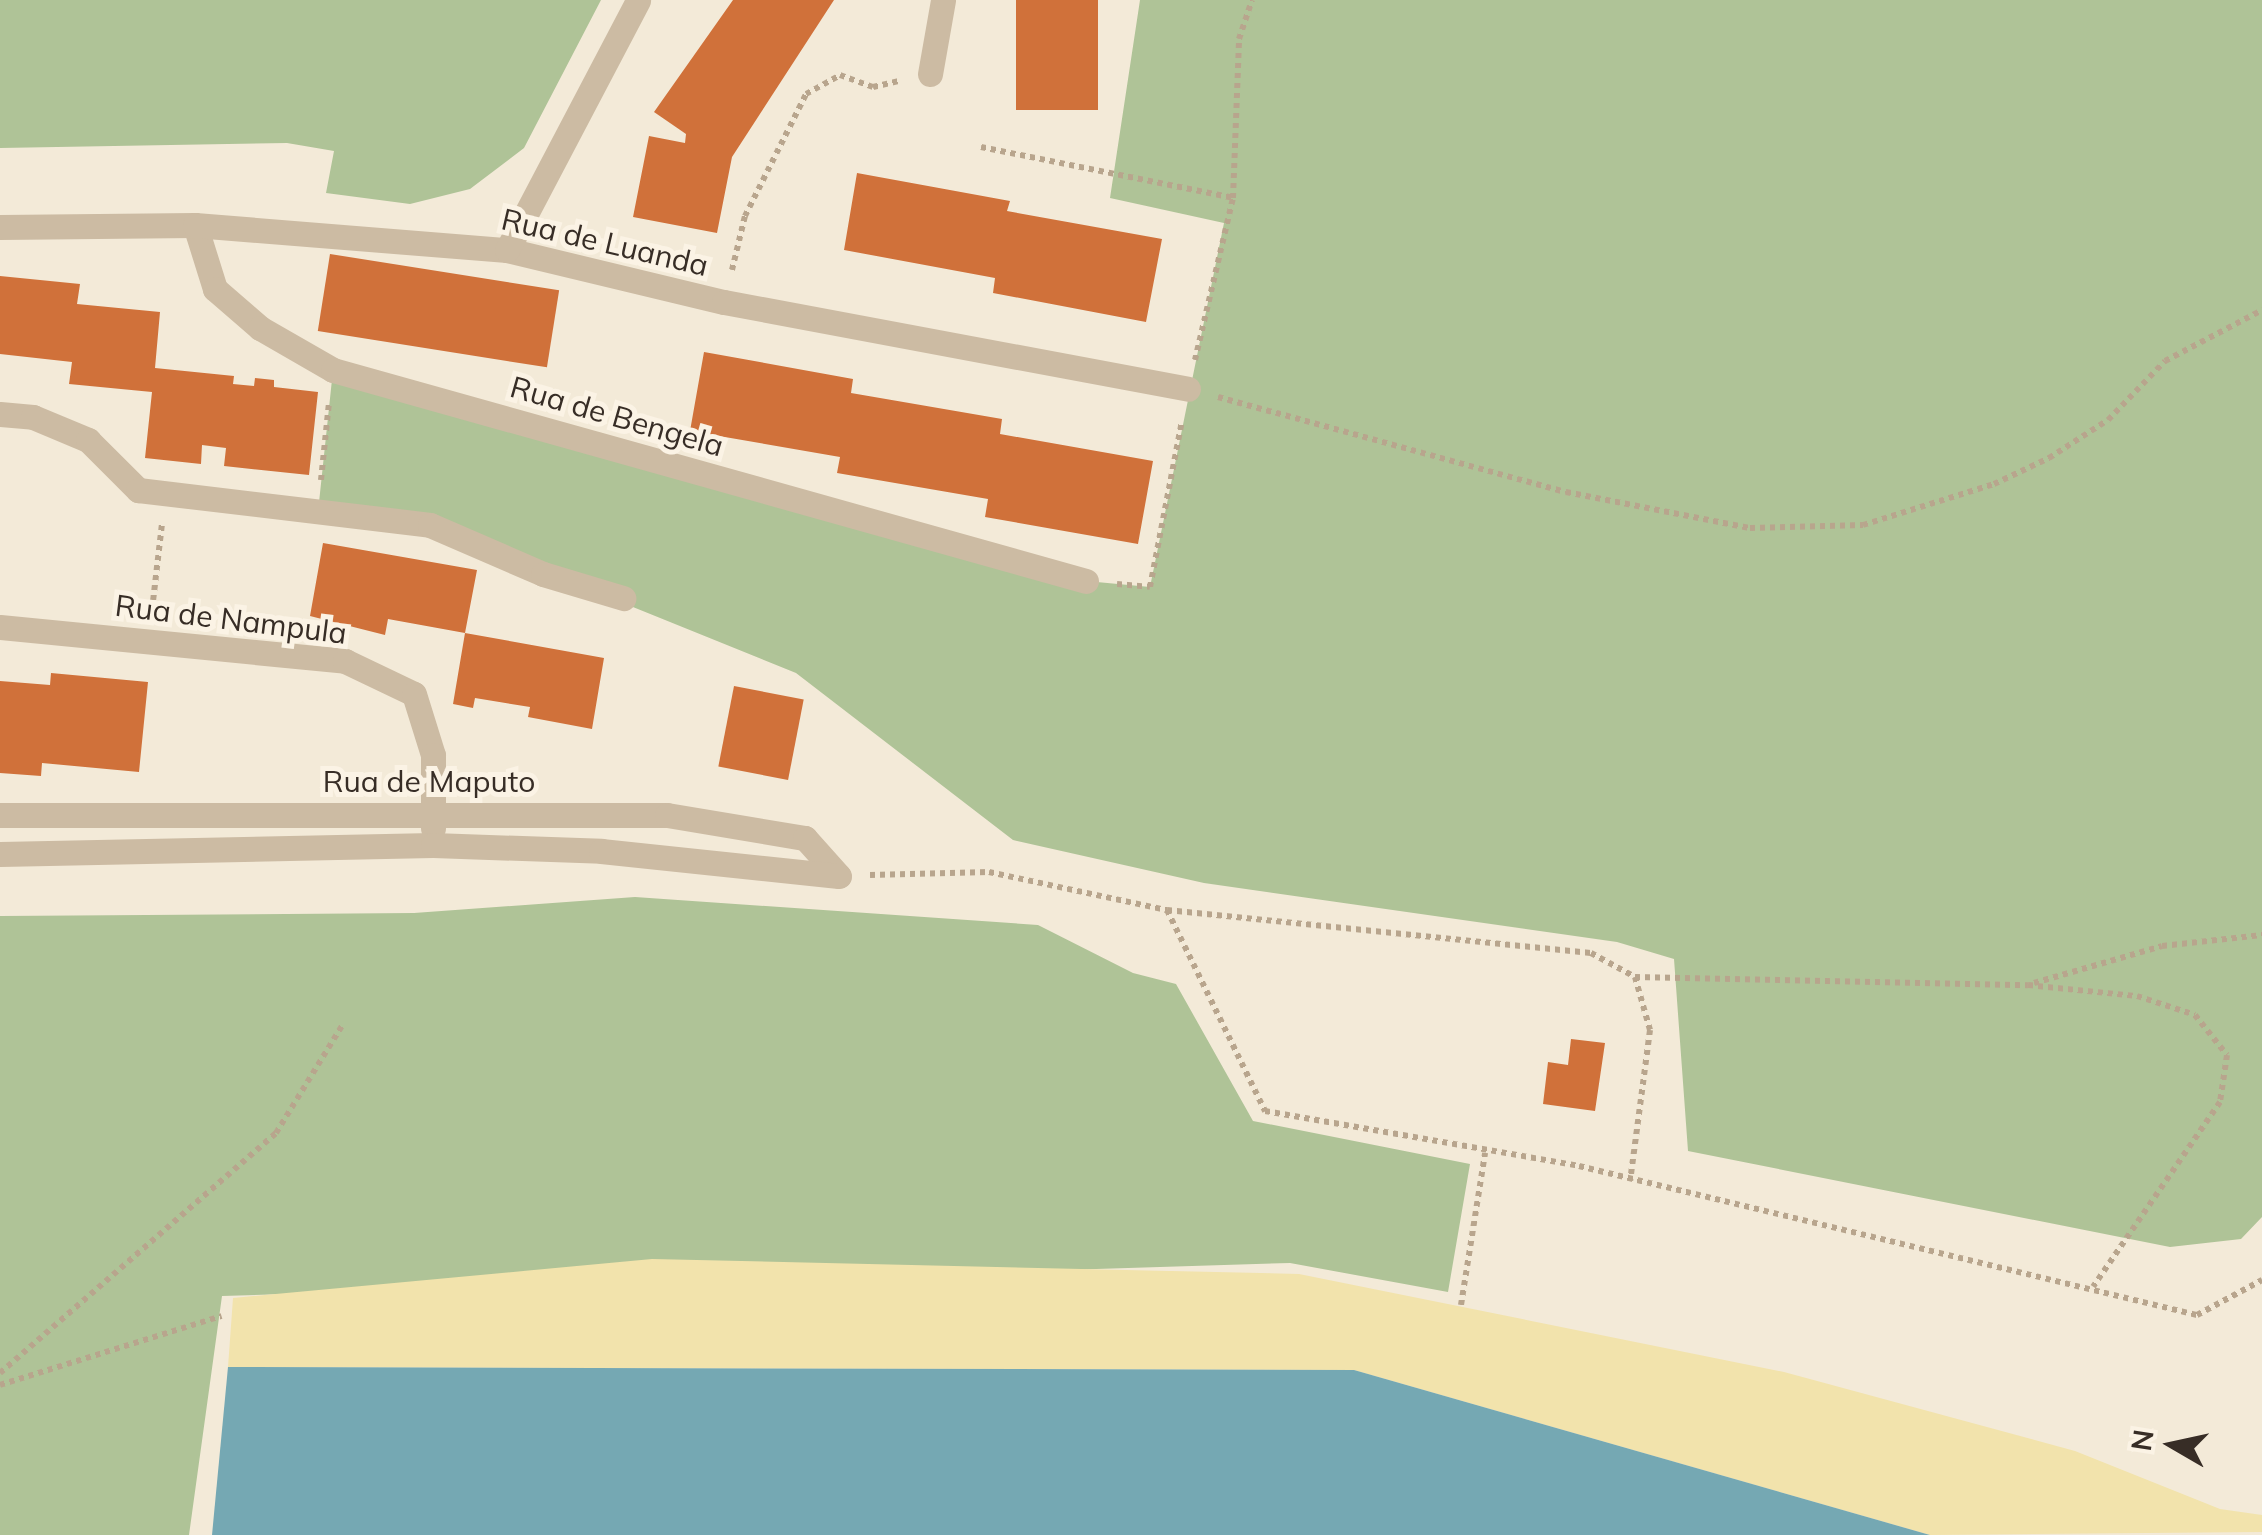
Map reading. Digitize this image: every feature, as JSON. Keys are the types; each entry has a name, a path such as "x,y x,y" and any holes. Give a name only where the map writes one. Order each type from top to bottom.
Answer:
{"street":[{"path":"508,250 638,0"},
{"path":"930,74 943,0"},
{"name":"Rua de Luanda","path":"0,227 194,225 508,250 724,302 1188,389"},
{"name":"Rua de Bengela","path":"194,225 216,288 260,328 332,370 1086,581"},
{"path":"0,414 33,417 88,440 138,490 430,525 543,574 623,598"},
{"name":"Rua de Nampula","path":"0,626 345,660 414,694 432,754 433,845"},
{"name":"Rua de Maputo","path":"0,816 667,815 805,838 840,876"},
{"path":"0,854 433,845 601,851 840,876"}],"path":[{"path":"1150,587 1188,389 1234,198 1239,39 1252,0"},
{"path":"724,302 745,216 806,94 840,75 873,87 930,74"},
{"path":"981,147 1234,198"},
{"path":"1188,389 1566,492 1750,528 1863,525 1994,484 2049,458 2108,420 2165,361 2262,310"},
{"path":"318,512 332,370"},
{"path":"148,641 165,493"},
{"path":"840,876 990,872 1167,910 1591,953 1634,977 2028,985 2136,996 2195,1015 2227,1055 2220,1102 2093,1288"},
{"path":"1167,910 1265,1111 1630,1181 2198,1315 2262,1280"},
{"path":"2028,985 2162,946 2262,935"},
{"path":"1630,1181 1650,1030 1634,977"},
{"path":"0,1373 276,1133 343,1024"},
{"path":"1461,1304 1485,1154"},
{"path":"0,1385 221,1316"}],"green space":[{"path":"0,0 601,0 524,148 470,189 410,204 326,193 334,151 287,143 0,148"},
{"path":"1140,0 2262,0 2262,1217 2241,1239 2170,1247 1688,1151 1674,959 1617,942 1204,883 1013,840 796,673 430,525 318,512 333,370 1086,581 1150,587 1224,223 1110,198"},
{"path":"635,897 1038,925 1133,973 1176,984 1253,1121 1470,1164 1448,1292 1290,1263 222,1296 189,1535 0,1535 0,916 414,913"}],"sand":[{"path":"652,1259 1299,1274 1784,1372 2075,1451 2220,1509 2262,1515 2262,1532 1930,1535 1354,1370 228,1367 233,1298"}],"water":[{"path":"228,1367 1354,1370 1930,1535 212,1535"}],"building":[{"path":"733,0 834,0 732,157 717,233 633,217 649,136 685,143 686,134 654,112"},
{"path":"1016,0 1098,0 1098,110 1016,110"},
{"path":"857,173 1010,201 1007,211 1162,239 1146,322 993,293 995,278 844,250"},
{"path":"330,254 559,290 547,367 318,331"},
{"path":"0,276 80,284 77,304 160,312 155,368 234,376 233,384 254,386 255,378 274,380 274,387 318,392 309,475 224,466 226,448 202,445 201,464 145,458 152,392 69,384 72,362 0,354"},
{"path":"704,352 853,379 851,393 1002,419 1000,434 1153,461 1138,544 985,517 988,499 837,473 840,457 690,431"},
{"path":"323,543 477,570 465,633 388,619 385,635 310,616"},
{"path":"465,633 604,658 592,729 528,717 530,707 475,698 473,708 453,704"},
{"path":"51,673 148,682 139,772 42,763 41,776 0,773 0,681 50,685"},
{"path":"734,686 804,700 788,780 718,766"},
{"path":"1571,1039 1605,1043 1595,1111 1543,1104 1548,1062 1568,1065"}]}
